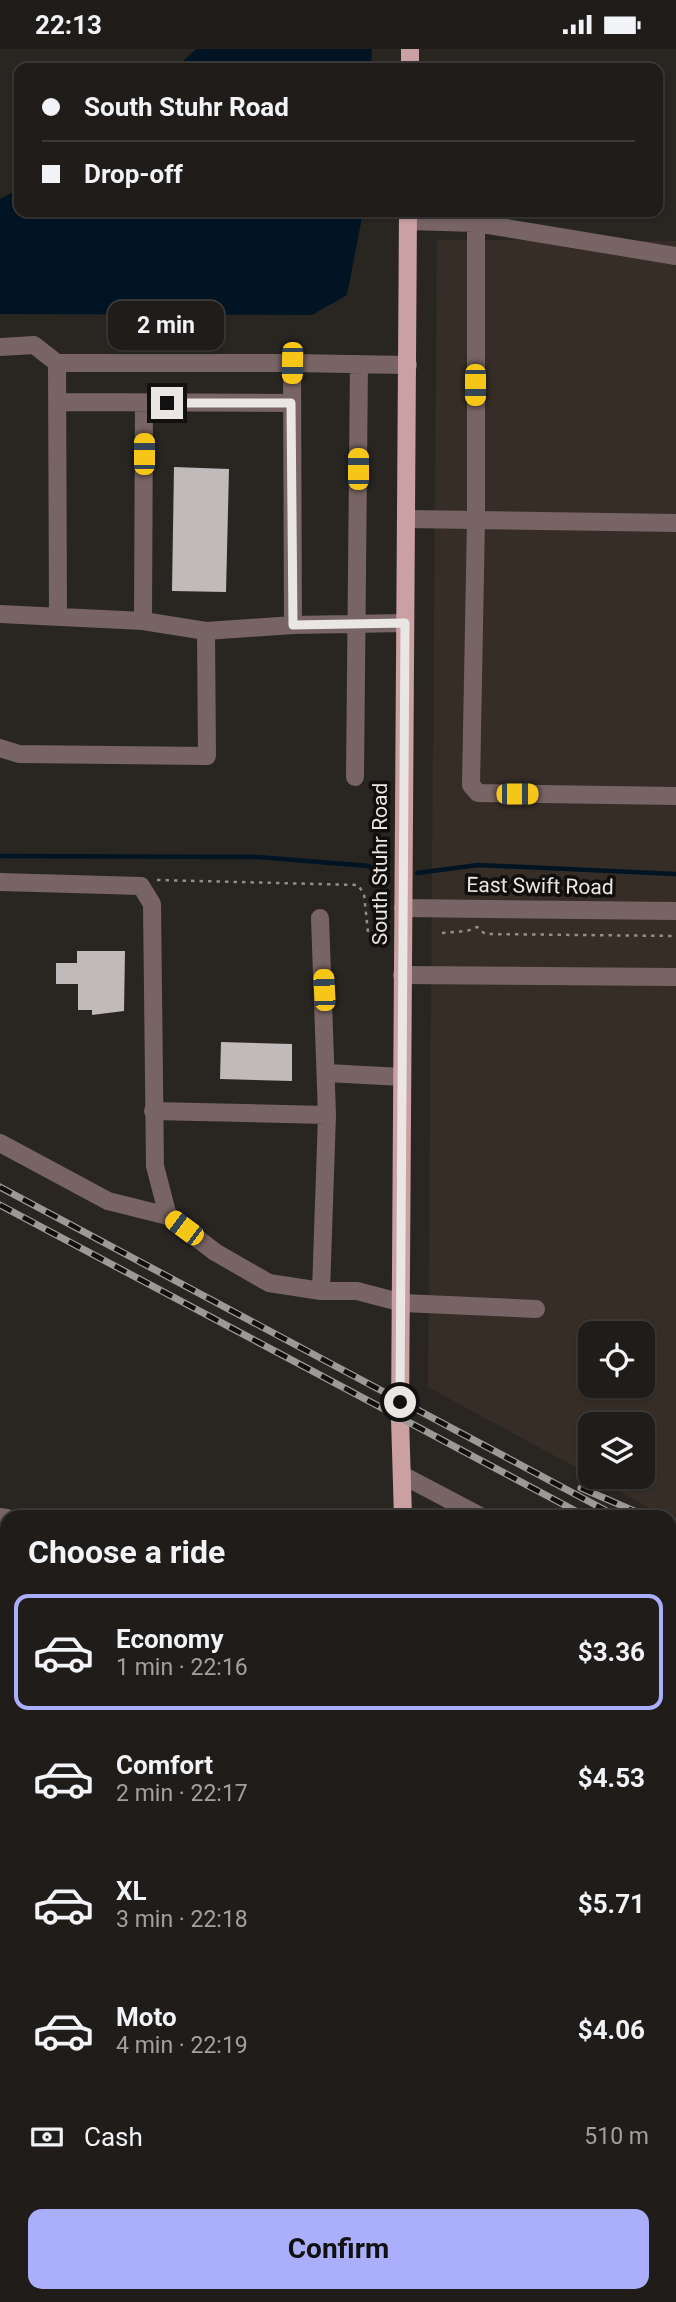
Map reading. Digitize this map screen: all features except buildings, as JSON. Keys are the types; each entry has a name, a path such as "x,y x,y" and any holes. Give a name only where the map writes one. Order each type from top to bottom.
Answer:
{"main road":[{"name":"South Stuhr Road","path":"403,1510 400,1419 403,1303 402,908 408,217"}],"street":[{"path":"408,217 475,223 676,256"},
{"path":"475,223 475,520 471,785 478,793 676,796"},
{"path":"0,347 34,345 57,363 408,365"},
{"path":"57,363 58,616"},
{"path":"292,363 293,625"},
{"path":"355,777 359,364"},
{"path":"58,402 291,403"},
{"path":"143,621 144,403"},
{"path":"406,519 676,523"},
{"path":"0,614 143,621 206,631 293,625 356,626 405,623"},
{"path":"0,748 19,754 207,756 206,631"},
{"path":"0,882 141,886 152,904 155,1166 168,1216"},
{"name":"East Swift Road","path":"402,908 676,911"},
{"path":"320,918 327,1073 321,1291"},
{"path":"402,975 676,977"},
{"path":"327,1073 402,1077"},
{"path":"153,1111 327,1115"},
{"path":"0,1143 108,1201 168,1216 215,1252 269,1283 321,1291 357,1291 403,1303 536,1310"},
{"path":"404,1476 468,1510"}],"path":[{"path":"152,879 358,885 364,894 368,932 389,931"},
{"path":"442,933 467,931 477,927 485,934 676,936"}],"shaded area":[{"path":"437,240 676,241 676,1510 653,1510 615,1489 655,1489 655,1412 578,1412 578,1468 428,1387"}],"water":[{"path":"196,49 372,49 371,63 181,63"},
{"path":"14,192 14,217 362,217 347,295 312,315 0,314 0,199"}],"waterway":[{"path":"0,856 257,857 369,866 379,875 388,874"},
{"path":"417,873 478,865 676,874"}],"railway":[{"path":"0,1187 605,1510"},
{"path":"0,1205 574,1510"},
{"path":"583,1489 632,1510"}],"route":[{"path":"167,403 291,403 293,625 356,626 405,623 403,1303 400,1402"}]}
